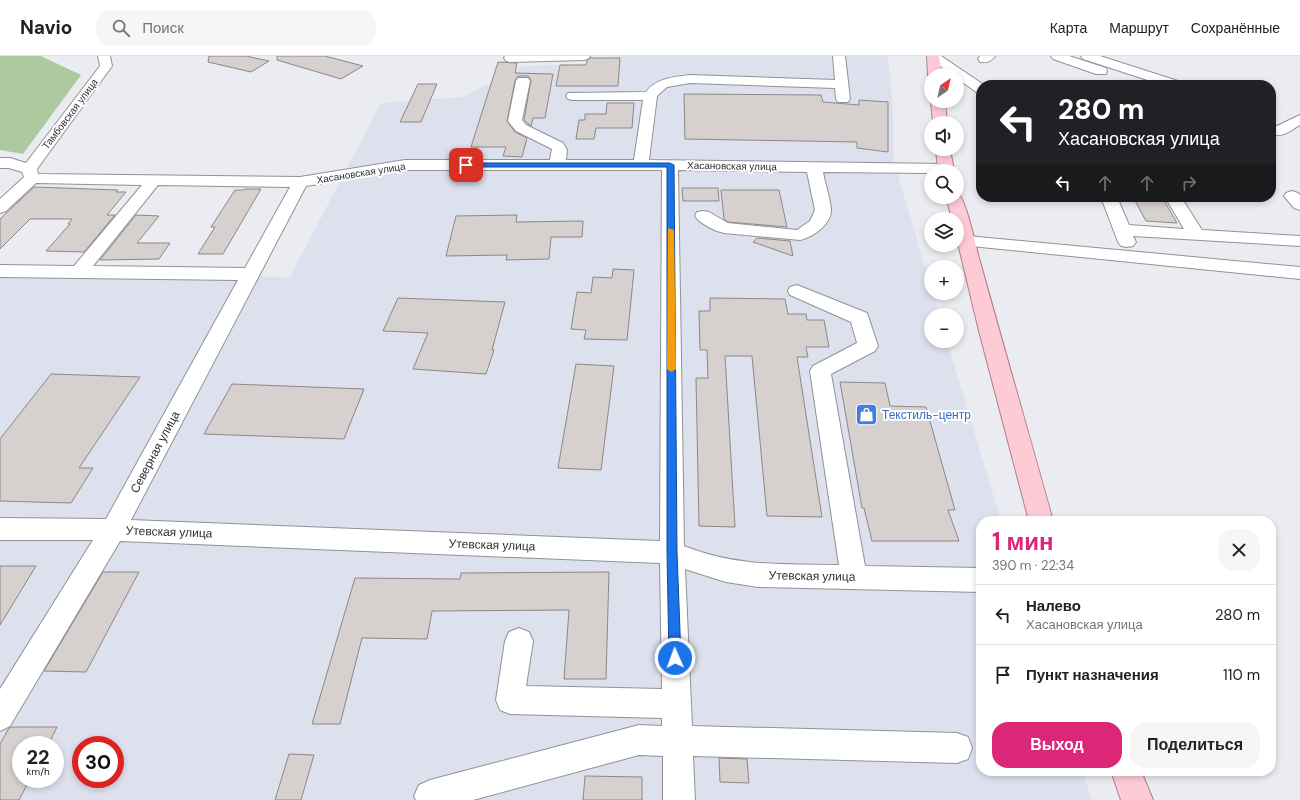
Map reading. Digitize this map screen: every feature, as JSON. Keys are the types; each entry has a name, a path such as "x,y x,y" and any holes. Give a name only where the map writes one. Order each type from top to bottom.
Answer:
{"main road":[{"path":"933,56 934,68"},
{"path":"956,204 1040,516"},
{"path":"1128,776 1137,800"}],"street":[{"name":"Тамбовская улица","path":"0,208 30,174 106,66 104,56"},
{"path":"510,58 584,56"},
{"path":"839,56 843,99"},
{"path":"933,56 976,86"},
{"path":"1057,56 1127,80"},
{"path":"1088,56 1161,80"},
{"path":"641,165 650,96 654,90 663,84 690,79 841,84"},
{"path":"523,81 515,121 521,128 558,146 560,150 557,165"},
{"path":"573,96 650,96"},
{"path":"1276,131 1278,132 1300,119"},
{"name":"Хасановская улица","path":"0,163 10,163 30,174 154,180 300,182 405,165 670,165 924,170"},
{"path":"670,165 672,552 679,800"},
{"path":"703,216 724,228 800,234 817,224 823,210 814,168"},
{"path":"79,272 154,180"},
{"name":"Северная улица","path":"0,716 113,530 300,182"},
{"path":"1111,202 1132,257"},
{"path":"1176,202 1196,235"},
{"path":"1122,230 1300,241"},
{"path":"967,241 1300,272"},
{"path":"0,271 251,274"},
{"path":"797,291 860,318 868,346 820,371 854,577"},
{"name":"Утевская улица","path":"0,529 113,530 672,552 726,571 758,575 976,580"},
{"path":"518,641 510,700 676,704"},
{"path":"430,796 639,740 957,748"}],"shaded area":[{"path":"611,56 888,56 893,110 894,162 924,263 924,300 935,300 937,308 924,308 924,348 949,348 1000,516 976,516 976,776 1084,776 1092,800 0,800 0,273 290,277 381,103 463,97 523,66 602,63"}],"green space":[{"path":"0,56 41,56 81,75 23,154 0,150"}],"building":[{"path":"209,56 246,56 269,61 251,72 208,62"},
{"path":"277,56 325,56 363,66 341,79 277,60"},
{"path":"590,58 620,58 618,86 556,86 560,65 586,65"},
{"path":"498,62 517,63 515,73 553,74 545,118 533,118 531,126 524,120 531,80 528,76 518,76 515,81 507,121 515,132 527,138 522,157 503,156 506,147 471,147"},
{"path":"418,84 437,84 421,122 400,122"},
{"path":"684,94 821,95 823,102 859,105 859,100 888,102 888,152 857,148 857,142 685,139"},
{"path":"607,103 634,103 632,128 596,128 594,139 576,139 579,120 585,120 585,114 606,114"},
{"path":"34,187 118,190 116,192 126,192 107,215 115,215 84,252 46,251 70,224 68,224 72,219 30,219 0,249 0,219"},
{"path":"682,188 718,188 719,201 683,201"},
{"path":"261,189 223,254 198,254 215,227 211,227 235,190"},
{"path":"721,190 779,190 787,227 728,222 724,219"},
{"path":"1136,202 1165,202 1177,223 1146,221"},
{"path":"136,215 159,216 137,243 170,243 159,259 100,260"},
{"path":"517,215 516,222 583,221 582,237 551,237 549,259 506,260 507,255 446,256 456,216"},
{"path":"757,238 790,241 793,256 753,242"},
{"path":"613,269 634,270 627,340 584,339 586,330 571,329 577,292 591,293 593,277 612,278"},
{"path":"398,298 505,302 492,350 494,350 486,374 413,369 428,333 383,331"},
{"path":"710,298 785,299 788,314 806,314 807,320 824,320 829,347 806,347 808,357 797,357 822,517 767,516 752,356 725,356 735,527 699,526 696,378 708,378 707,350 700,350 699,311 710,311"},
{"path":"576,364 614,366 601,470 558,468"},
{"path":"51,374 140,377 79,468 93,468 71,503 0,501 0,439"},
{"path":"840,382 885,383 890,406 926,407 955,510 948,510 959,541 872,541 864,508 862,508"},
{"path":"232,384 364,389 344,439 204,434"},
{"path":"0,566 36,566 0,625"},
{"path":"103,572 139,572 86,672 44,671"},
{"path":"609,572 606,679 564,679 569,610 432,611 427,639 362,638 340,724 312,724 355,578 460,579 461,573"},
{"path":"57,727 52,736 12,736 12,788 25,788 19,800 0,800 0,744 9,728"},
{"path":"289,754 314,755 301,800 275,800"},
{"path":"719,758 747,759 749,783 720,782"},
{"path":"585,776 642,777 642,800 583,800"}],"slow traffic":[{"path":"671,230 671,369"}],"place":[{"name":"Текстиль-центр","path":"866,415"}],"route":[{"path":"466,165 670,165 672,552 675,658"}]}
